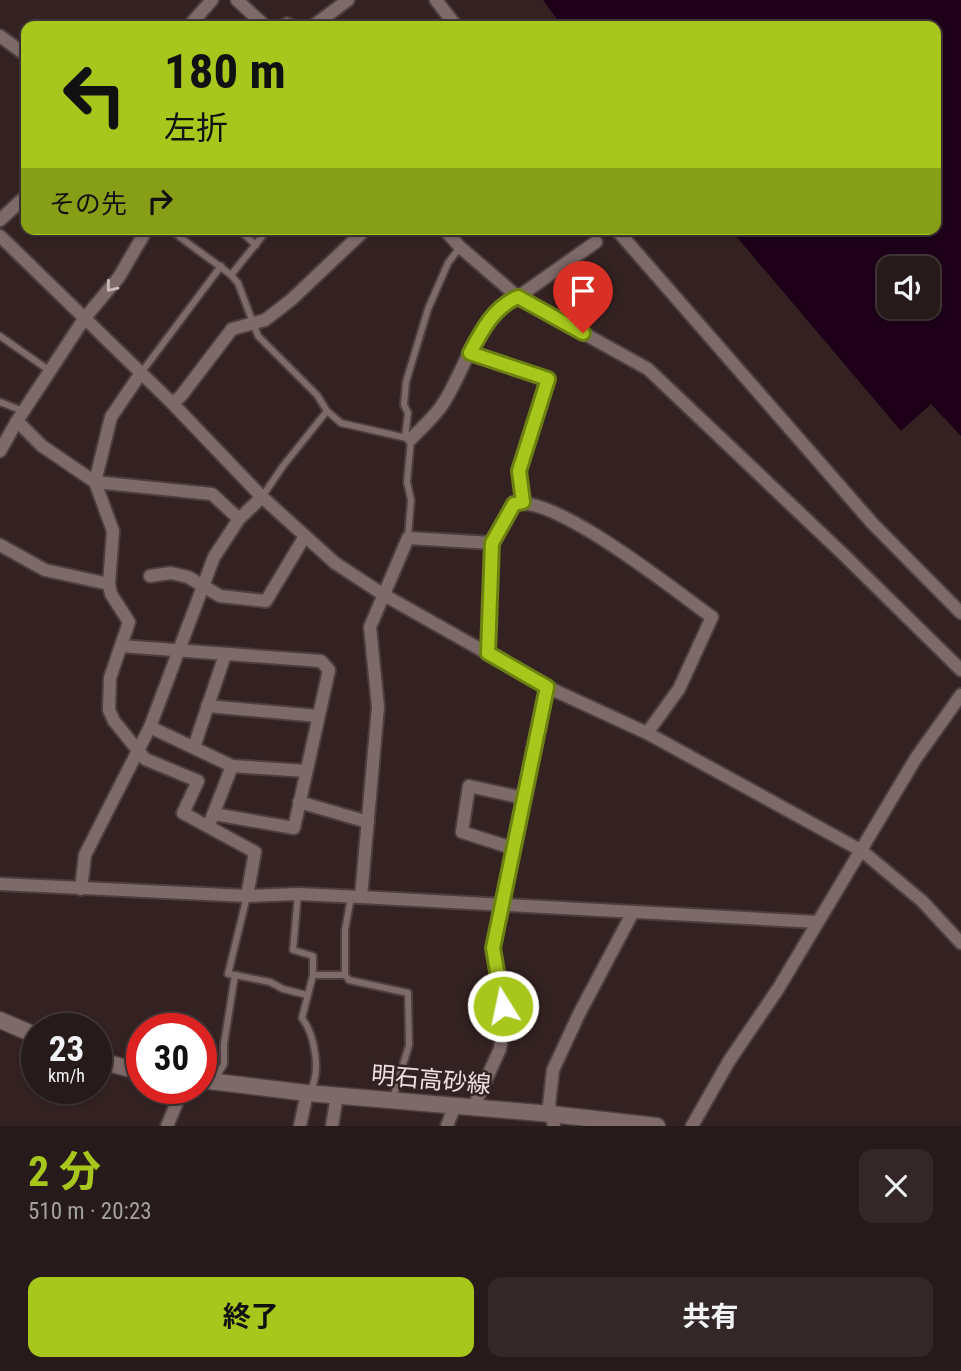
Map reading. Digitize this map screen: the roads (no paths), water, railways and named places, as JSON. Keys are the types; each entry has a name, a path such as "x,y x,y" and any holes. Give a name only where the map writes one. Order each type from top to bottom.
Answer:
{"main road":[{"path":"0,1020 21,1029"},
{"name":"明石高砂線","path":"217,1082 307,1093 474,1107 552,1120 657,1126"}],"street":[{"path":"193,21 212,0"},
{"path":"237,0 260,21"},
{"path":"320,21 348,0"},
{"path":"436,0 452,21"},
{"path":"0,36 21,51"},
{"path":"0,220 21,201"},
{"path":"0,450 85,319 119,277 144,235"},
{"path":"172,403 181,396 232,329 265,320 291,300 360,235"},
{"path":"449,235 518,297 648,369 961,670"},
{"path":"621,235 873,524 961,612"},
{"path":"0,236 172,403 262,498 335,563 384,595 547,687 647,733 862,851 922,901 961,943"},
{"path":"408,438 443,405 483,328 505,303 518,297 596,242"},
{"path":"470,353 548,379 519,471 523,502"},
{"path":"121,646 321,661 329,670 294,828 211,821 183,813 198,780 145,759 114,721 109,710 110,678 129,622 111,594 109,584 113,531 95,482 111,417 141,373"},
{"path":"20,416 42,446 95,482 212,494 239,520"},
{"path":"81,889 85,855 150,727 214,557 239,520 262,498"},
{"path":"488,653 492,543 514,504 523,502 550,509 596,535 712,617 679,689 647,733"},
{"path":"149,576 171,573 187,577 220,596 266,601 305,536"},
{"path":"356,897 368,822 378,707 370,627 408,538 492,543"},
{"path":"0,545 45,570 109,584"},
{"path":"194,747 225,655"},
{"path":"474,1107 500,1049 504,1026 493,948 547,687"},
{"path":"692,1126 729,1061 778,989 862,851 916,758 961,695"},
{"path":"207,706 318,716"},
{"path":"150,727 232,766 306,771"},
{"path":"211,821 232,766"},
{"path":"513,848 462,832 469,786 523,798"},
{"path":"299,802 368,822"},
{"path":"211,821 255,852 247,896"},
{"path":"0,884 247,896 298,894 817,922"},
{"path":"552,1120 549,1105 553,1070 579,1014 633,912"},
{"path":"300,1126 307,1093"},
{"path":"332,1126 337,1095"},
{"path":"167,1126 176,1104"},
{"path":"447,1126 454,1105"}],"lane":[{"path":"177,235 192,248 208,256 238,283 258,336 317,395 327,411 341,423 408,438"},
{"path":"244,235 256,245"},
{"path":"231,275 264,235"},
{"path":"408,538 411,500 407,482 408,413 404,405 405,382 428,309 449,263 460,247"},
{"path":"141,373 220,266"},
{"path":"0,336 50,371"},
{"path":"0,402 20,416"},
{"path":"262,498 283,466 327,411"},
{"path":"298,894 293,950 313,956 313,975 302,1018 314,1048 314,1085 307,1093"},
{"path":"247,896 228,974 270,982 283,989 307,995"},
{"path":"356,897 345,930 345,975 349,980 408,993 409,1045 393,1100"},
{"path":"217,1071 224,1064 224,1044 235,975"},
{"path":"313,975 345,975"}]}
